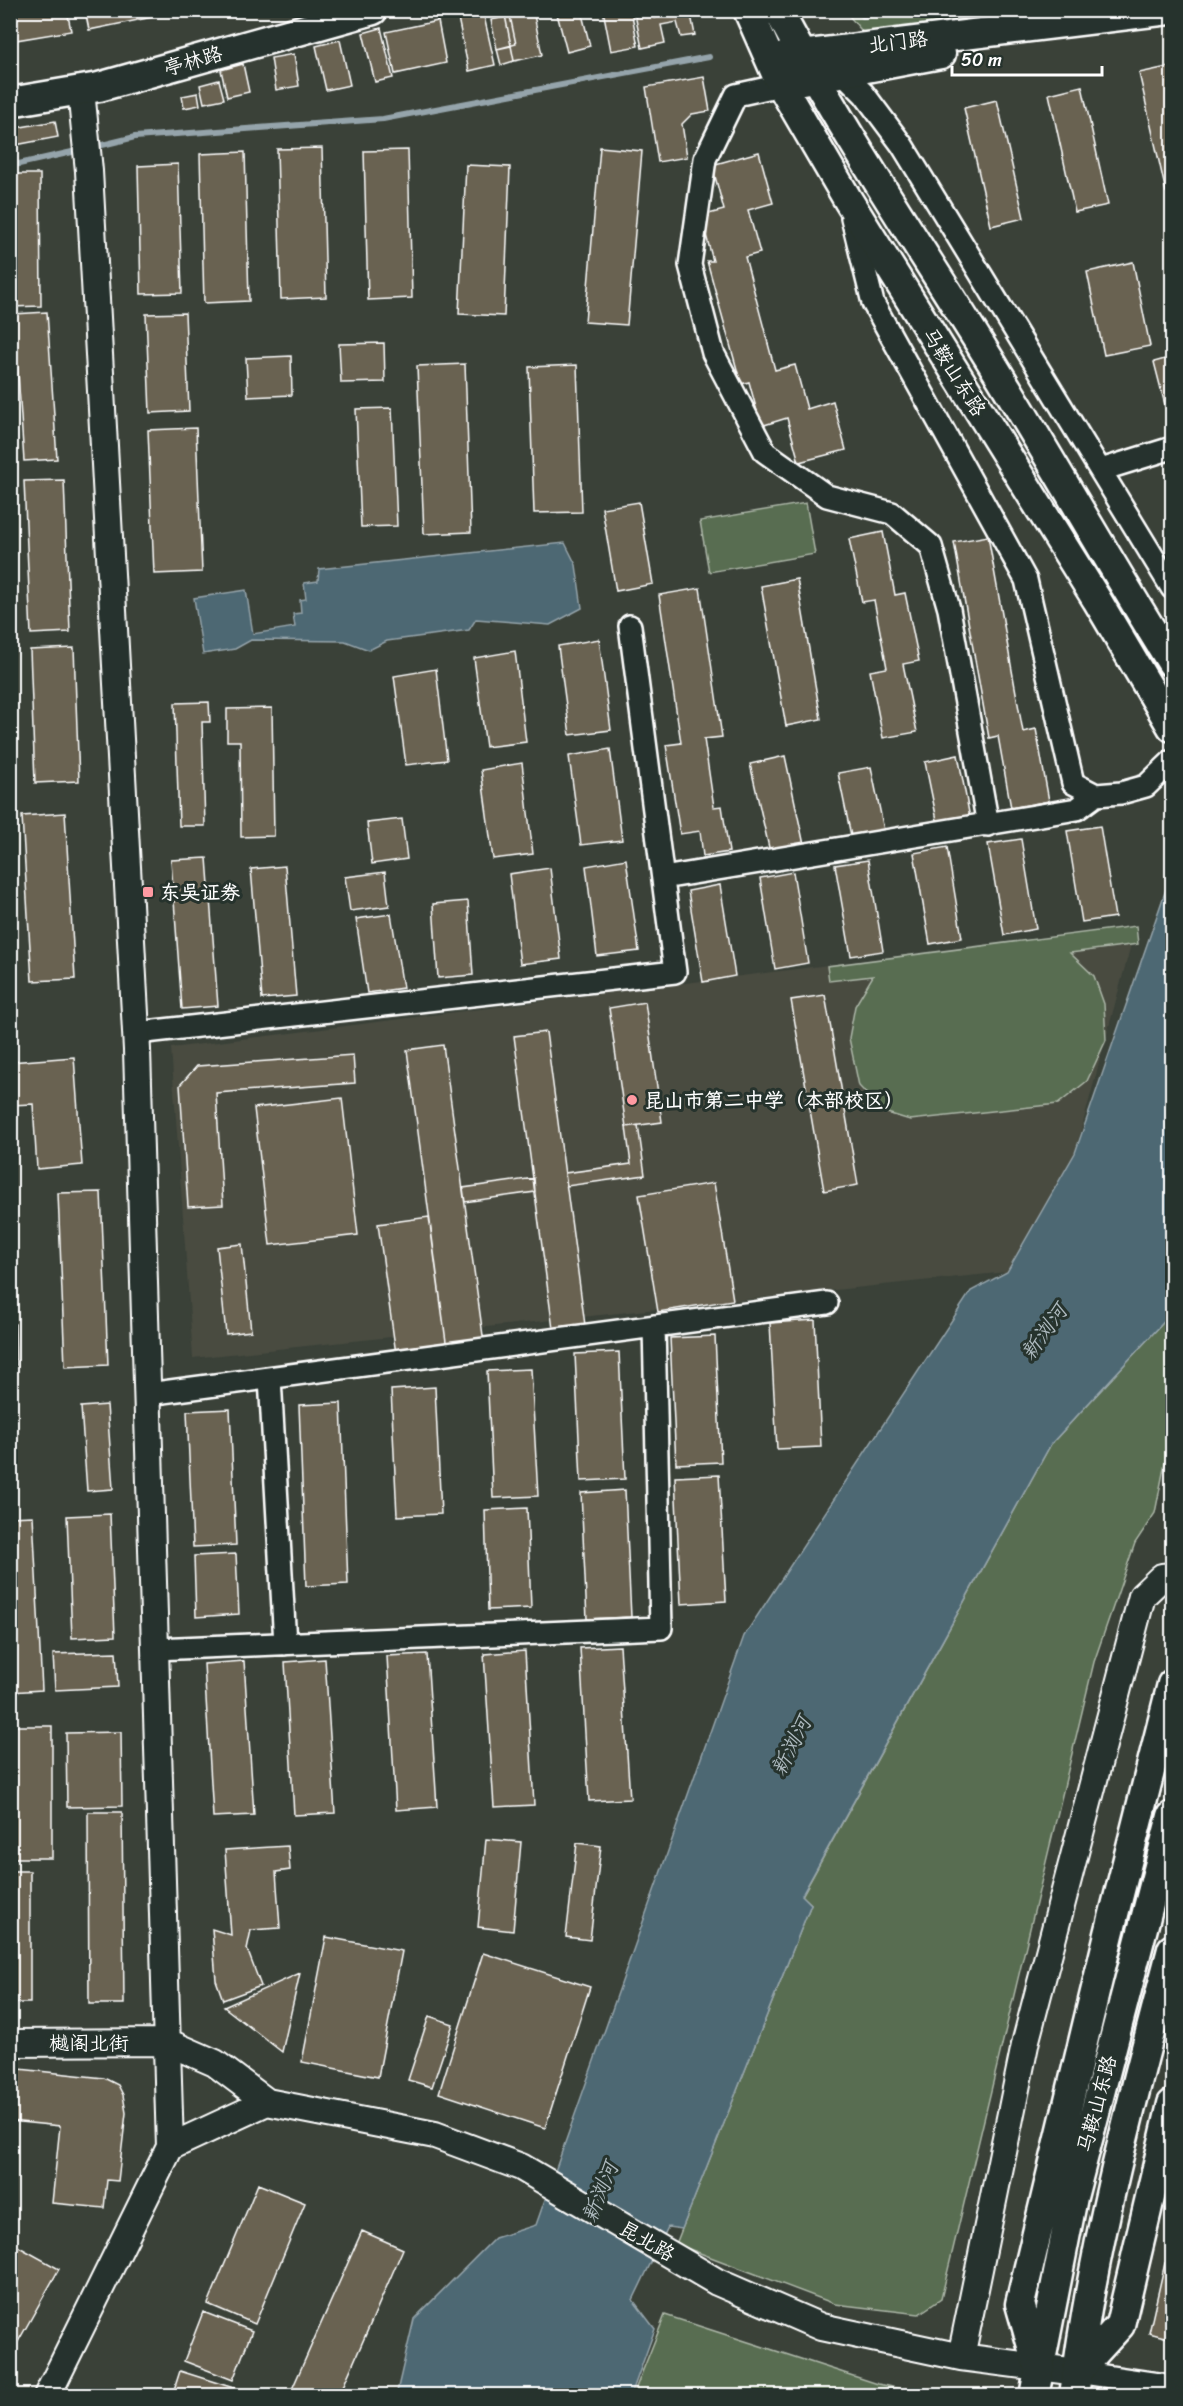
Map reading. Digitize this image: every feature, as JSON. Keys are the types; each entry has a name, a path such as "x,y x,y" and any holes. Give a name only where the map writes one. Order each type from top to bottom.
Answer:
{"main road":[{"name":"亭林路","path":"10,102 81,90 373,10"},
{"name":"马鞍山东路","path":"748,10 775,73 848,200 1173,727"},
{"name":"马鞍山东路","path":"778,10 808,65 1173,663"},
{"name":"北门路","path":"808,65 1169,10"},
{"path":"775,73 808,65 844,74 978,47 1173,21"},
{"path":"1038,2367 1020,2304 1106,1946 1173,1684"},
{"name":"马鞍山东路","path":"1034,2396 1073,2197 1173,1816"},
{"name":"马鞍山东路","path":"1076,2384 1083,2321 1111,2183 1173,1949"},
{"path":"1076,2384 1120,2325 1173,2104"}],"street":[{"path":"775,73 736,95 705,159 690,265 713,352 765,452 827,496 892,513 931,546 949,609 988,825"},
{"path":"844,74 864,94 902,145 1173,588"},
{"path":"47,2396 170,2147 137,1033 89,171 81,90"},
{"path":"848,200 873,303 1026,580 1073,783 1096,795"},
{"path":"1101,470 1173,448"},
{"path":"137,1033 675,972 630,626"},
{"path":"663,878 1077,809 1096,795 1120,793 1146,786 1173,761"},
{"path":"148,1394 827,1303"},
{"path":"155,1649 661,1628 654,1326"},
{"path":"270,1378 285,1644"},
{"path":"961,2357 1026,2040 1142,1596 1162,1577 1173,1576"},
{"name":"昆北路","path":"167,2042 215,2063 267,2102 435,2135 521,2167 717,2282 821,2327 961,2357 1038,2367 1076,2384"},
{"name":"樾阁北街","path":"10,2043 167,2042"},
{"path":"170,2147 267,2102"},
{"path":"1076,2384 1173,2386"}],"shaded area":[{"name":"昆山市第二中学（本部校区）","path":"1136,926 1075,1153 1007,1272 193,1358 171,1048"}],"green space":[{"path":"845,11 1003,11 866,36"},
{"path":"806,503 815,554 709,572 700,521"},
{"path":"1136,926 1138,944 1070,953 1094,976 1104,1004 1106,1040 1087,1081 1058,1104 910,1120 884,1112 859,1086 849,1038 855,1006 873,976 829,981 827,966"},
{"path":"1172,1313 1172,1428 1155,1513 1135,1543 1094,1662 941,2299 919,2314 835,2304 676,2244 811,1904 802,1896 1051,1444"},
{"path":"665,2315 878,2384 928,2395 633,2395"}],"water":[{"path":"565,543 576,565 582,608 550,625 476,619 469,630 387,641 369,650 345,641 251,640 235,649 203,654 194,598 246,590 253,634 295,627 293,614 301,613 300,600 306,599 304,583 318,581 319,569"},
{"name":"新浏河","path":"1172,872 1172,1313 1051,1444 802,1895 811,1904 682,2229 668,2227 633,2300 655,2329 631,2395 396,2396 414,2319 495,2238 536,2225 744,1636 971,1291 1007,1272 1075,1153"}],"building":[{"path":"67,10 71,31 10,41 10,11"},
{"path":"85,10 152,10 153,17 89,30"},
{"path":"504,10 533,10 542,55 514,61"},
{"path":"556,10 581,10 590,46 567,52"},
{"path":"603,10 631,10 638,46 611,51"},
{"path":"634,10 652,10 654,18 690,10 695,35 681,37 677,22 661,25 665,43 642,48"},
{"path":"483,12 495,65 469,71 458,18"},
{"path":"510,16 516,44 497,49 491,20"},
{"path":"438,21 446,63 395,74 386,32"},
{"path":"381,28 393,78 375,82 363,33"},
{"path":"340,40 350,85 326,90 316,46"},
{"path":"511,46 514,61 501,65 497,49"},
{"path":"294,54 299,86 276,90 271,58"},
{"path":"243,64 249,92 227,97 221,70"},
{"path":"1172,66 1172,190 1166,192 1139,73"},
{"path":"704,77 710,111 692,114 682,124 687,157 658,162 646,87"},
{"path":"219,80 224,99 204,103 200,85"},
{"path":"1082,86 1108,205 1075,212 1049,94"},
{"path":"198,93 200,105 184,108 182,96"},
{"path":"997,100 1024,218 991,226 964,108"},
{"path":"55,121 58,137 10,146 10,129"},
{"path":"600,147 642,151 627,325 585,322"},
{"path":"322,148 326,297 281,299 277,149"},
{"path":"408,150 412,298 368,300 364,151"},
{"path":"245,152 249,301 204,303 200,154"},
{"path":"759,152 773,203 748,210 760,253 745,257 775,370 795,365 807,409 833,401 846,450 799,462 787,418 761,426 749,382 741,384 707,261 713,261 701,216 724,210 712,165"},
{"path":"178,164 182,293 141,294 138,166"},
{"path":"466,165 510,167 504,316 459,314"},
{"path":"10,174 40,174 41,306 10,307"},
{"path":"1133,262 1150,346 1104,355 1087,272"},
{"path":"47,312 57,459 24,461 14,314"},
{"path":"185,313 189,411 150,413 146,314"},
{"path":"384,343 385,382 341,383 339,344"},
{"path":"291,356 292,395 248,397 246,358"},
{"path":"1172,357 1172,432 1154,362"},
{"path":"465,364 471,532 424,534 417,366"},
{"path":"577,365 582,512 534,513 529,367"},
{"path":"392,408 397,526 361,527 356,409"},
{"path":"196,428 202,572 154,574 148,430"},
{"path":"64,480 70,632 31,634 24,481"},
{"path":"639,502 653,584 616,591 602,508"},
{"path":"883,532 895,595 905,593 919,661 903,664 917,732 883,738 870,671 887,668 874,600 862,602 849,539"},
{"path":"988,536 1023,732 1036,729 1049,801 1011,808 998,736 989,738 954,542"},
{"path":"797,579 821,719 786,726 761,586"},
{"path":"700,588 722,737 704,739 714,807 722,806 729,852 703,856 700,831 680,834 666,745 681,743 659,595"},
{"path":"599,639 611,730 570,735 558,646"},
{"path":"74,648 79,781 35,783 30,650"},
{"path":"515,651 526,742 486,747 474,658"},
{"path":"436,669 447,760 406,765 394,676"},
{"path":"209,702 210,722 202,722 205,826 179,826 175,703"},
{"path":"272,708 274,836 241,837 240,741 227,741 227,709"},
{"path":"610,749 622,840 581,845 569,756"},
{"path":"958,755 970,818 938,825 925,762"},
{"path":"785,756 804,845 770,852 750,764"},
{"path":"522,763 533,854 493,859 481,770"},
{"path":"871,767 884,830 851,836 838,773"},
{"path":"65,813 75,979 32,981 22,816"},
{"path":"402,819 407,859 372,864 367,823"},
{"path":"1100,826 1115,917 1082,922 1067,831"},
{"path":"1021,839 1036,929 1004,935 988,844"},
{"path":"947,847 962,938 930,944 914,853"},
{"path":"207,858 218,1006 182,1009 171,860"},
{"path":"626,859 639,951 597,956 586,866"},
{"path":"868,860 883,951 851,956 835,865"},
{"path":"285,866 296,996 262,999 251,869"},
{"path":"550,868 561,959 520,964 509,874"},
{"path":"385,872 389,906 350,911 345,877"},
{"path":"793,872 808,963 775,969 760,878"},
{"path":"720,885 735,976 703,982 688,891"},
{"path":"468,901 473,975 438,978 433,904"},
{"path":"391,914 403,988 367,993 356,919"},
{"path":"825,995 858,1185 824,1191 791,1000"},
{"path":"645,1002 662,1122 626,1127 609,1008"},
{"path":"546,1032 585,1325 553,1329 514,1036"},
{"path":"443,1045 484,1343 447,1349 407,1050"},
{"path":"353,1055 355,1083 216,1093 223,1205 188,1207 180,1085 197,1066"},
{"path":"74,1057 82,1165 37,1169 33,1104 10,1105 10,1062"},
{"path":"342,1098 358,1235 270,1245 254,1108"},
{"path":"638,1125 645,1175 567,1186 565,1173 631,1164 626,1127"},
{"path":"534,1178 535,1192 465,1202 463,1188"},
{"path":"714,1183 733,1300 658,1312 639,1195"},
{"path":"101,1192 108,1365 65,1367 58,1193"},
{"path":"429,1217 447,1349 396,1354 378,1224"},
{"path":"242,1244 251,1331 226,1334 217,1247"},
{"path":"815,1320 821,1447 777,1449 770,1323"},
{"path":"10,1324 15,1324 16,1365 10,1366"},
{"path":"715,1336 721,1462 676,1464 670,1338"},
{"path":"619,1352 625,1479 581,1481 575,1354"},
{"path":"531,1369 538,1496 493,1498 487,1371"},
{"path":"435,1387 441,1514 397,1516 391,1390"},
{"path":"341,1403 348,1584 306,1586 299,1405"},
{"path":"107,1405 113,1489 87,1491 81,1407"},
{"path":"10,1409 17,1480 10,1481"},
{"path":"230,1409 236,1545 193,1547 187,1411"},
{"path":"719,1475 726,1601 681,1604 675,1477"},
{"path":"625,1490 631,1617 587,1619 581,1493"},
{"path":"527,1508 531,1608 488,1610 485,1510"},
{"path":"110,1514 115,1636 72,1638 67,1516"},
{"path":"33,1516 42,1690 10,1692 10,1517"},
{"path":"236,1554 239,1614 196,1617 194,1556"},
{"path":"620,1646 630,1799 589,1801 580,1648"},
{"path":"525,1651 534,1805 494,1807 484,1654"},
{"path":"116,1652 118,1687 55,1690 53,1654"},
{"path":"427,1654 437,1807 396,1810 387,1656"},
{"path":"325,1659 335,1813 294,1815 285,1662"},
{"path":"244,1661 254,1815 213,1817 204,1664"},
{"path":"12,1726 52,1726 52,1858 11,1858"},
{"path":"121,1732 122,1806 67,1807 66,1733"},
{"path":"88,1812 122,1812 124,2004 89,2004"},
{"path":"486,1839 521,1842 513,1931 478,1927"},
{"path":"577,1843 601,1846 590,1940 566,1937"},
{"path":"288,1846 290,1870 276,1872 280,1928 251,1930 247,1949 261,1986 223,2000 216,1980 212,1929 231,1935 225,1850"},
{"path":"10,1871 30,1871 30,2003 10,2003"},
{"path":"326,1937 402,1951 378,2077 302,2062"},
{"path":"483,1953 590,1987 545,2128 439,2093"},
{"path":"300,1973 282,2052 224,2007"},
{"path":"429,2016 453,2024 432,2087 408,2080"},
{"path":"10,2068 104,2078 118,2085 123,2095 126,2113 118,2181 107,2180 104,2208 52,2203 60,2126 10,2121"},
{"path":"258,2184 305,2203 255,2324 208,2304"},
{"path":"362,2231 403,2249 339,2396 289,2396"},
{"path":"10,2242 59,2269 10,2356"},
{"path":"1165,2263 1172,2265 1172,2339 1149,2333"},
{"path":"203,2312 252,2331 233,2380 184,2361"},
{"path":"180,2371 240,2390 238,2396 172,2396"}],"waterway":[{"path":"863,16 886,10"},
{"path":"94,147 135,137 383,119 709,57"},
{"path":"10,166 81,150"}],"place":[{"name":"东吴证券","path":"148,892"},
{"name":"昆山市第二中学（本部校区）","path":"632,1100"}]}
